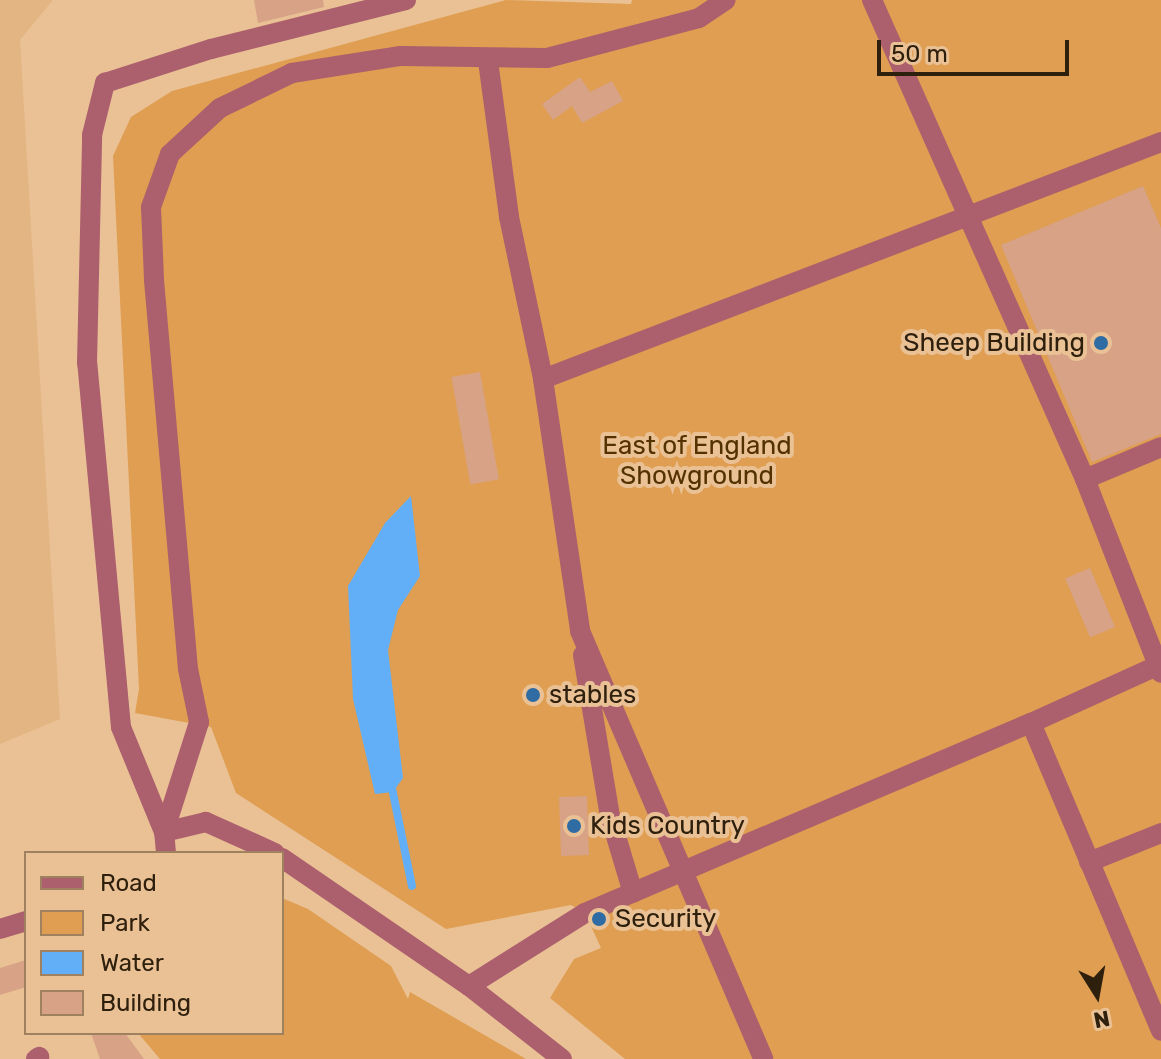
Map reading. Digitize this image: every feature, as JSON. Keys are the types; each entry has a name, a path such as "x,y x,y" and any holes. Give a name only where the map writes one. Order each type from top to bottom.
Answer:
{"lane":[{"path":"166,851 164,832 121,727 87,363 92,135 105,83 211,49 406,0"},
{"path":"164,832 199,722 188,669 154,279 151,207 170,154 220,108 292,73 401,56 488,61 547,58 646,36 699,18 726,0"},
{"path":"469,986 585,913 1160,667 1085,479 872,0"},
{"path":"488,61 509,217 543,379 610,816 633,893"},
{"path":"543,379 1161,142"},
{"path":"1085,479 1161,447"},
{"path":"580,631 763,1059"},
{"path":"1031,723 1161,1031"},
{"path":"164,832 206,822 271,851"},
{"path":"1089,862 1161,833"},
{"path":"284,859 469,986 562,1059"},
{"path":"0,929 24,922"}],"shaded area":[{"path":"0,0 53,0 20,40 60,719 0,744"}],"green space":[{"name":"East of England Showground","path":"506,0 631,4 632,0 1161,0 1161,1059 625,1059 550,998 574,959 601,948 585,913 571,905 446,929 236,793 211,727 135,713 139,689 113,156 131,117 172,91"},
{"path":"284,899 308,909 391,966 408,999 410,992 526,1059 160,1059 140,1035 284,1035"}],"water":[{"path":"411,496 420,576 398,610 388,650 403,778 393,792 375,794 353,699 348,586 385,523"}],"building":[{"path":"254,0 323,0 324,7 258,23"},
{"path":"580,77 590,92 612,81 623,101 582,123 572,106 553,120 542,104"},
{"name":"Sheep Building","path":"1143,186 1161,228 1161,434 1092,462 1001,245"},
{"path":"480,372 499,479 470,484 451,377"},
{"path":"1090,568 1115,627 1090,637 1065,579"},
{"name":"Kids Country","path":"587,796 589,855 561,856 559,797"},
{"path":"24,961 24,988 0,995 0,968"},
{"path":"92,1035 126,1035 144,1059 100,1059"}],"waterway":[{"path":"391,783 412,886"}],"place":[{"name":"Sheep Building","path":"1101,343"},
{"name":"stables","path":"533,695"},
{"name":"Kids Country","path":"574,826"},
{"name":"Security","path":"599,919"}]}
